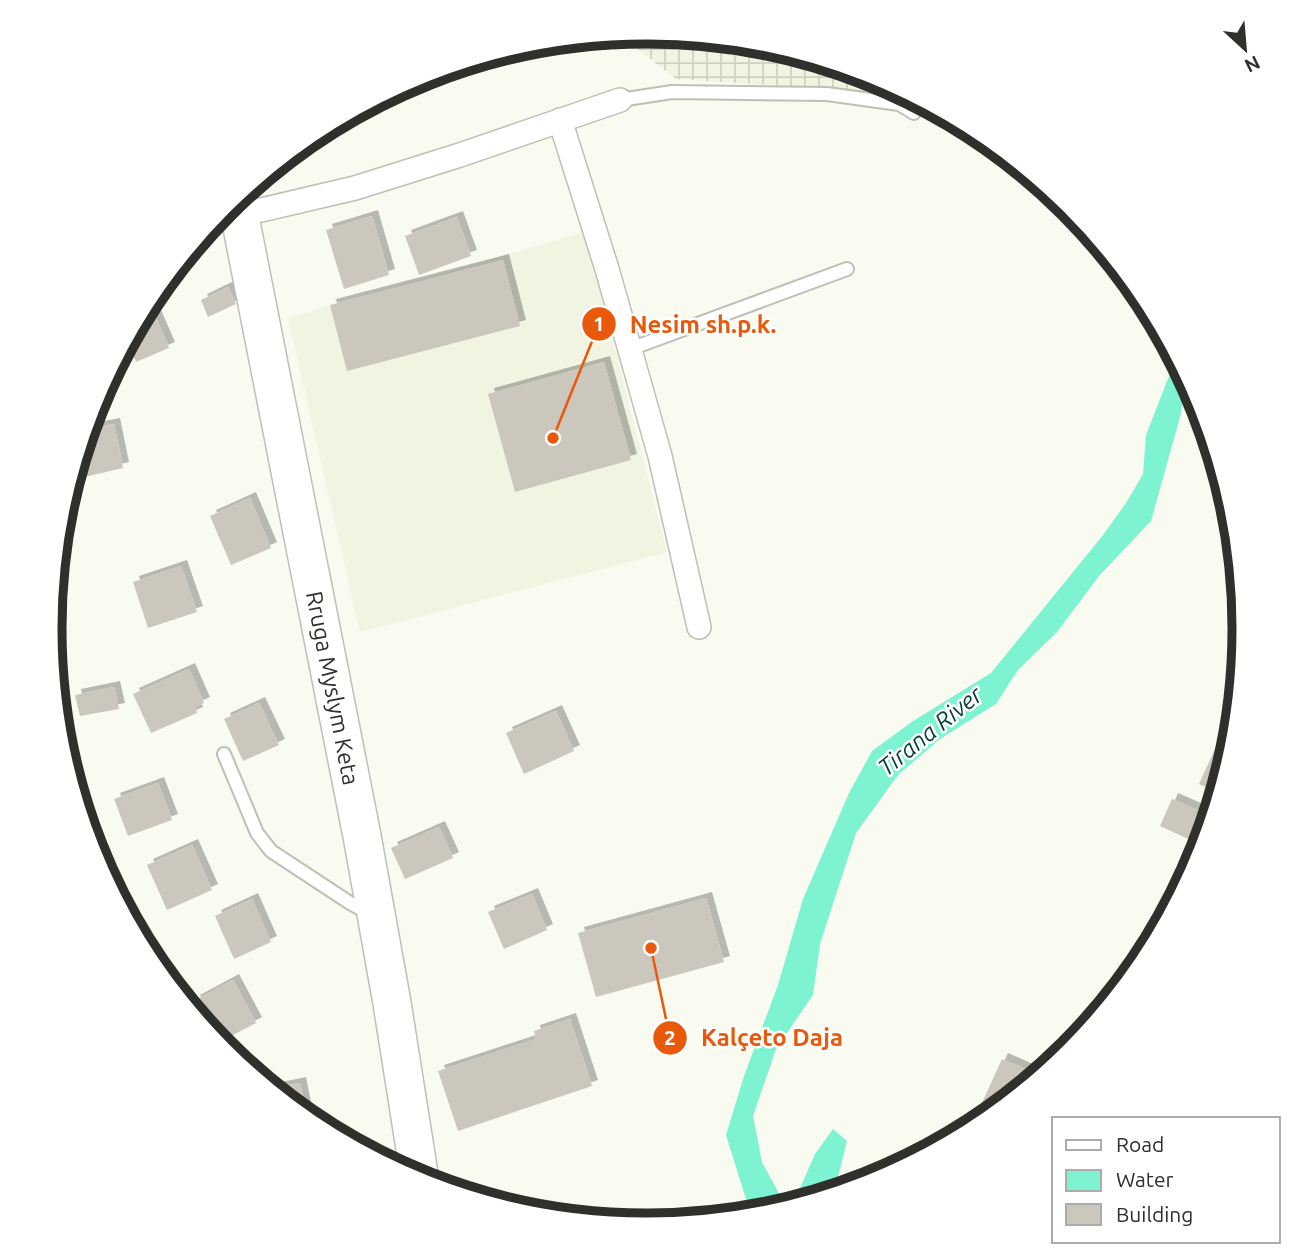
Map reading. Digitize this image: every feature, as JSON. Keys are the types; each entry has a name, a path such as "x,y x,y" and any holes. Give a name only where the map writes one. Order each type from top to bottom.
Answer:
{"main road":[{"name":"Rruga Myslym Keta","path":"239,210 362,836 418,1167"}],"street":[{"path":"244,205 355,188 620,100"},
{"path":"560,120 607,268 660,456 699,627"}],"lane":[{"path":"620,100 672,92 827,94 899,104 914,113"},
{"path":"630,349 848,269"},
{"path":"224,754 257,833 271,851 377,918"}],"shaded area":[{"path":"631,44 685,45 761,55 835,75 880,92 676,79"},
{"path":"585,232 667,552 360,632 288,318"}],"water":[{"name":"Tirana River","path":"1171,370 1184,397 1151,521 1099,576 1057,632 1018,670 996,704 940,739 898,775 856,833 820,944 813,995 776,1049 753,1116 762,1162 781,1197 748,1204 726,1135 744,1076 778,985 803,899 849,793 872,751 913,721 991,673 1126,503 1143,474 1146,435"},
{"path":"833,1129 847,1141 837,1181 798,1193 815,1154"}],"building":[{"path":"372,216 389,275 344,289 326,230"},
{"path":"457,217 471,256 419,275 405,236"},
{"path":"503,260 520,326 347,371 330,305"},
{"path":"228,287 236,304 208,317 201,300"},
{"path":"154,315 169,348 136,362 132,353"},
{"path":"604,362 631,460 515,492 488,394"},
{"path":"114,424 123,468 82,478 93,441 98,427"},
{"path":"250,498 271,548 231,565 210,516"},
{"path":"181,566 197,612 148,628 133,582"},
{"path":"189,669 204,703 195,707 197,713 151,733 133,694"},
{"path":"114,687 119,709 80,716 75,695"},
{"path":"259,703 279,745 243,761 224,719"},
{"path":"556,711 574,751 524,774 506,733"},
{"path":"1223,732 1209,789 1199,784"},
{"path":"158,783 172,820 128,836 114,799"},
{"path":"1172,799 1202,812 1191,841 1160,826"},
{"path":"439,827 453,858 405,879 391,848"},
{"path":"192,845 212,890 167,910 147,865"},
{"path":"532,894 547,930 504,949 488,912"},
{"path":"706,898 724,962 596,997 578,933"},
{"path":"252,899 271,942 234,959 215,916"},
{"path":"233,980 256,1023 229,1037 196,1000"},
{"path":"570,1019 592,1086 458,1131 438,1071 536,1039 534,1031"},
{"path":"1002,1059 1029,1071 1003,1092 979,1110"},
{"path":"300,1083 304,1101 291,1092 284,1086"}],"place":[{"name":"Nesim sh.p.k.","path":"553,438"},
{"name":"Kalçeto Daja","path":"651,948"}]}
